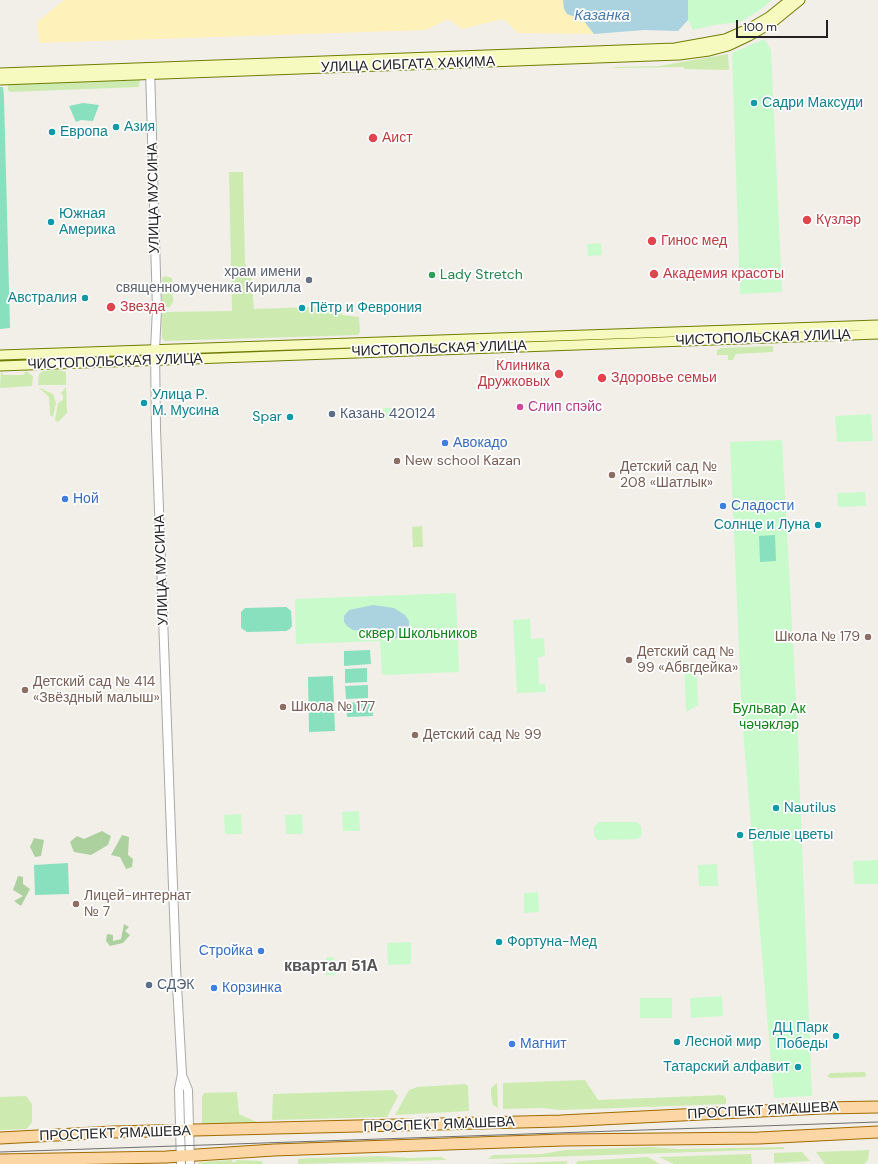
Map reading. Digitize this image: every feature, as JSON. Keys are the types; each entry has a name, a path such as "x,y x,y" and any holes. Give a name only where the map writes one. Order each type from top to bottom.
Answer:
{"main road":[{"name":"УЛИЦА СИБГАТА ХАКИМА","path":"0,80 150,71 675,48 725,39 752,28 770,17 790,0"},
{"name":"УЛИЦА СИБГАТА ХАКИМА","path":"0,73 150,71 679,55 709,51 735,42 773,22 800,0"},
{"name":"ЧИСТОПОЛЬСКАЯ УЛИЦА","path":"0,355 878,325"},
{"name":"ЧИСТОПОЛЬСКАЯ УЛИЦА","path":"0,366 878,334"},
{"name":"ПРОСПЕКТ ЯМАШЕВА","path":"0,1138 113,1132 561,1121 808,1108 878,1107"},
{"name":"ПРОСПЕКТ ЯМАШЕВА","path":"0,1160 185,1159 563,1140 759,1138 878,1132"}],"street":[{"name":"УЛИЦА МУСИНА","path":"150,71 157,309 155,360 176,967 182,1074 188,1088 185,1159"}],"green space":[{"path":"688,0 772,0 760,10 740,22 714,25 693,30 688,20"},
{"path":"765,40 771,50 782,292 740,294 732,53"},
{"path":"728,54 729,70 685,69 683,67 612,67 659,66"},
{"path":"140,80 139,87 10,92 8,90 8,86 10,84"},
{"path":"0,87 3,87 4,97 10,328 0,329"},
{"path":"83,103 99,105 93,121 81,120 76,122 69,106"},
{"path":"229,172 243,172 245,264 251,273 254,309 341,306 342,315 359,317 360,332 358,335 165,341 162,338 161,314 165,312 232,311"},
{"path":"601,243 602,255 588,256 587,244"},
{"path":"165,276 172,278 173,302 170,307 163,307 162,305 162,278"},
{"path":"773,346 773,352 736,354 733,360 728,360 728,355 717,355 717,350 721,348"},
{"path":"57,370 66,372 66,385 38,385 39,374 43,371"},
{"path":"1,371 3,375 23,375 26,371 33,376 32,386 0,388"},
{"path":"38,387 53,394 56,403 53,417 50,415 49,397"},
{"path":"66,387 67,413 58,422 55,420 58,403 63,400 61,393"},
{"path":"383,408 394,408 395,418 383,418"},
{"path":"871,414 873,441 837,442 835,416"},
{"name":"Бульвар Ак чәчәкләр","path":"782,440 797,717 812,1096 774,1098 742,719 730,442"},
{"path":"865,492 866,506 838,507 837,493"},
{"path":"422,526 423,547 413,547 412,527"},
{"path":"775,535 776,561 760,562 759,536"},
{"name":"сквер Школьников","path":"456,593 459,672 382,675 380,641 296,644 295,599"},
{"path":"286,607 291,611 292,626 286,631 247,632 241,628 241,612 245,608"},
{"path":"530,619 531,639 544,638 545,656 538,657 539,684 545,684 546,692 517,693 513,620"},
{"path":"370,650 371,664 344,666 344,651"},
{"path":"684,660 697,670 698,705 686,712"},
{"path":"367,668 367,682 345,683 345,669"},
{"path":"333,676 335,731 309,732 308,677"},
{"path":"368,685 368,698 346,699 345,686"},
{"path":"372,701 373,716 347,717 346,703"},
{"path":"359,811 360,831 343,831 342,812"},
{"path":"241,814 242,834 225,834 224,815"},
{"path":"302,814 303,834 286,834 285,815"},
{"path":"599,822 637,822 641,826 642,835 638,839 598,840 594,836 594,827"},
{"path":"102,831 111,836 108,845 91,855 74,852 70,842 77,836 84,839"},
{"path":"122,835 129,837 128,855 133,859 132,867 126,869 120,857 111,855"},
{"path":"34,838 44,840 41,856 35,857 30,847"},
{"path":"878,860 878,884 854,884 853,861"},
{"path":"68,863 69,894 35,895 34,865"},
{"path":"717,864 718,886 699,886 698,865"},
{"path":"18,876 23,877 23,884 30,889 21,906 14,901 23,896 13,890"},
{"path":"538,892 539,912 524,913 524,893"},
{"path":"124,924 129,927 125,931 130,935 123,943 110,946 106,941 107,934 113,935 113,941 121,939"},
{"path":"411,942 411,964 388,965 387,943"},
{"path":"326,957 333,957 336,962 336,975 326,975"},
{"path":"722,996 723,1016 691,1018 690,998"},
{"path":"640,998 672,998 672,1018 640,1018"},
{"path":"830,1073 866,1073 865,1077 830,1078 827,1076"},
{"path":"585,1080 598,1100 723,1095 726,1098 726,1104 560,1110 543,1108 503,1109 503,1083"},
{"path":"497,1083 498,1108 493,1105 491,1095 491,1088"},
{"path":"465,1084 468,1086 469,1111 395,1115 409,1090 417,1087"},
{"path":"393,1090 398,1096 387,1117 272,1120 273,1094"},
{"path":"237,1092 239,1114 259,1123 202,1125 202,1097 204,1093"},
{"path":"26,1096 32,1104 32,1122 27,1129 0,1130 0,1097"},
{"path":"649,1147 680,1149 784,1147 784,1149 488,1159 493,1155 542,1154 565,1150"},
{"path":"869,1150 868,1160 864,1164 825,1164 816,1152"},
{"path":"802,1152 810,1161 774,1163 774,1153"},
{"path":"751,1154 752,1164 674,1164 659,1157"},
{"path":"380,1156 409,1158 442,1157 446,1160 298,1164 298,1159"},
{"path":"648,1157 660,1164 575,1164 578,1161"},
{"path":"232,1160 232,1162 236,1162 236,1160 262,1161 263,1164 197,1164 201,1162"},
{"path":"568,1161 566,1164 487,1164"}],"sand":[{"path":"64,0 563,0 564,9 567,14 583,20 594,34 518,33 503,19 462,29 448,19 426,30 39,43 37,22"}],"water":[{"name":"Казанка","path":"563,0 688,0 688,20 678,31 644,30 594,34 583,20 567,14 564,9"},
{"path":"373,605 394,608 405,615 409,621 409,627 406,634 394,639 369,631 353,630 344,622 344,616 349,610"}],"tram line":[{"path":"0,1152 878,1122"}],"place":[{"name":"Садри Максуди","path":"754,103"},
{"name":"Азия","path":"116,127"},
{"name":"Европа","path":"52,132"},
{"name":"Аист","path":"373,138"},
{"name":"Күзләр","path":"807,220"},
{"name":"Южная Америка","path":"51,222"},
{"name":"Гинос мед","path":"652,241"},
{"name":"Академия красоты","path":"654,274"},
{"name":"Lady Stretch","path":"432,275"},
{"name":"храм имени священномученика Кирилла","path":"309,280"},
{"name":"Австралия","path":"85,298"},
{"name":"Звезда","path":"111,307"},
{"name":"Пётр и Феврония","path":"302,308"},
{"name":"Клиника Дружковых","path":"559,374"},
{"name":"Здоровье семьи","path":"602,378"},
{"name":"Улица Р. М. Мусина","path":"144,403"},
{"name":"Слип спэйс","path":"520,407"},
{"name":"Казань 420124","path":"332,414"},
{"name":"Spar","path":"290,417"},
{"name":"Авокадо","path":"445,443"},
{"name":"New school Kazan","path":"397,461"},
{"name":"Детский сад № 208 «Шатлык»","path":"612,475"},
{"name":"Ной","path":"65,499"},
{"name":"Сладости","path":"723,506"},
{"name":"Солнце и Луна","path":"818,525"},
{"name":"Школа № 179","path":"868,637"},
{"name":"Детский сад № 99 «Абвгдейка»","path":"629,660"},
{"name":"Детский сад № 414 «Звёздный малыш»","path":"25,690"},
{"name":"Школа № 177","path":"283,707"},
{"name":"Детский сад № 99","path":"415,735"},
{"name":"Nautilus","path":"776,808"},
{"name":"Белые цветы","path":"740,835"},
{"name":"Лицей-интернат № 7","path":"76,904"},
{"name":"Фортуна-Мед","path":"499,942"},
{"name":"Стройка","path":"261,951"},
{"name":"СДЭК","path":"149,985"},
{"name":"Корзинка","path":"214,988"},
{"name":"ДЦ Парк Победы","path":"836,1036"},
{"name":"Лесной мир","path":"677,1042"},
{"name":"Магнит","path":"512,1044"},
{"name":"Татарский алфавит","path":"798,1067"}],"district":[{"name":"квартал 51А","path":"331,967"}]}
